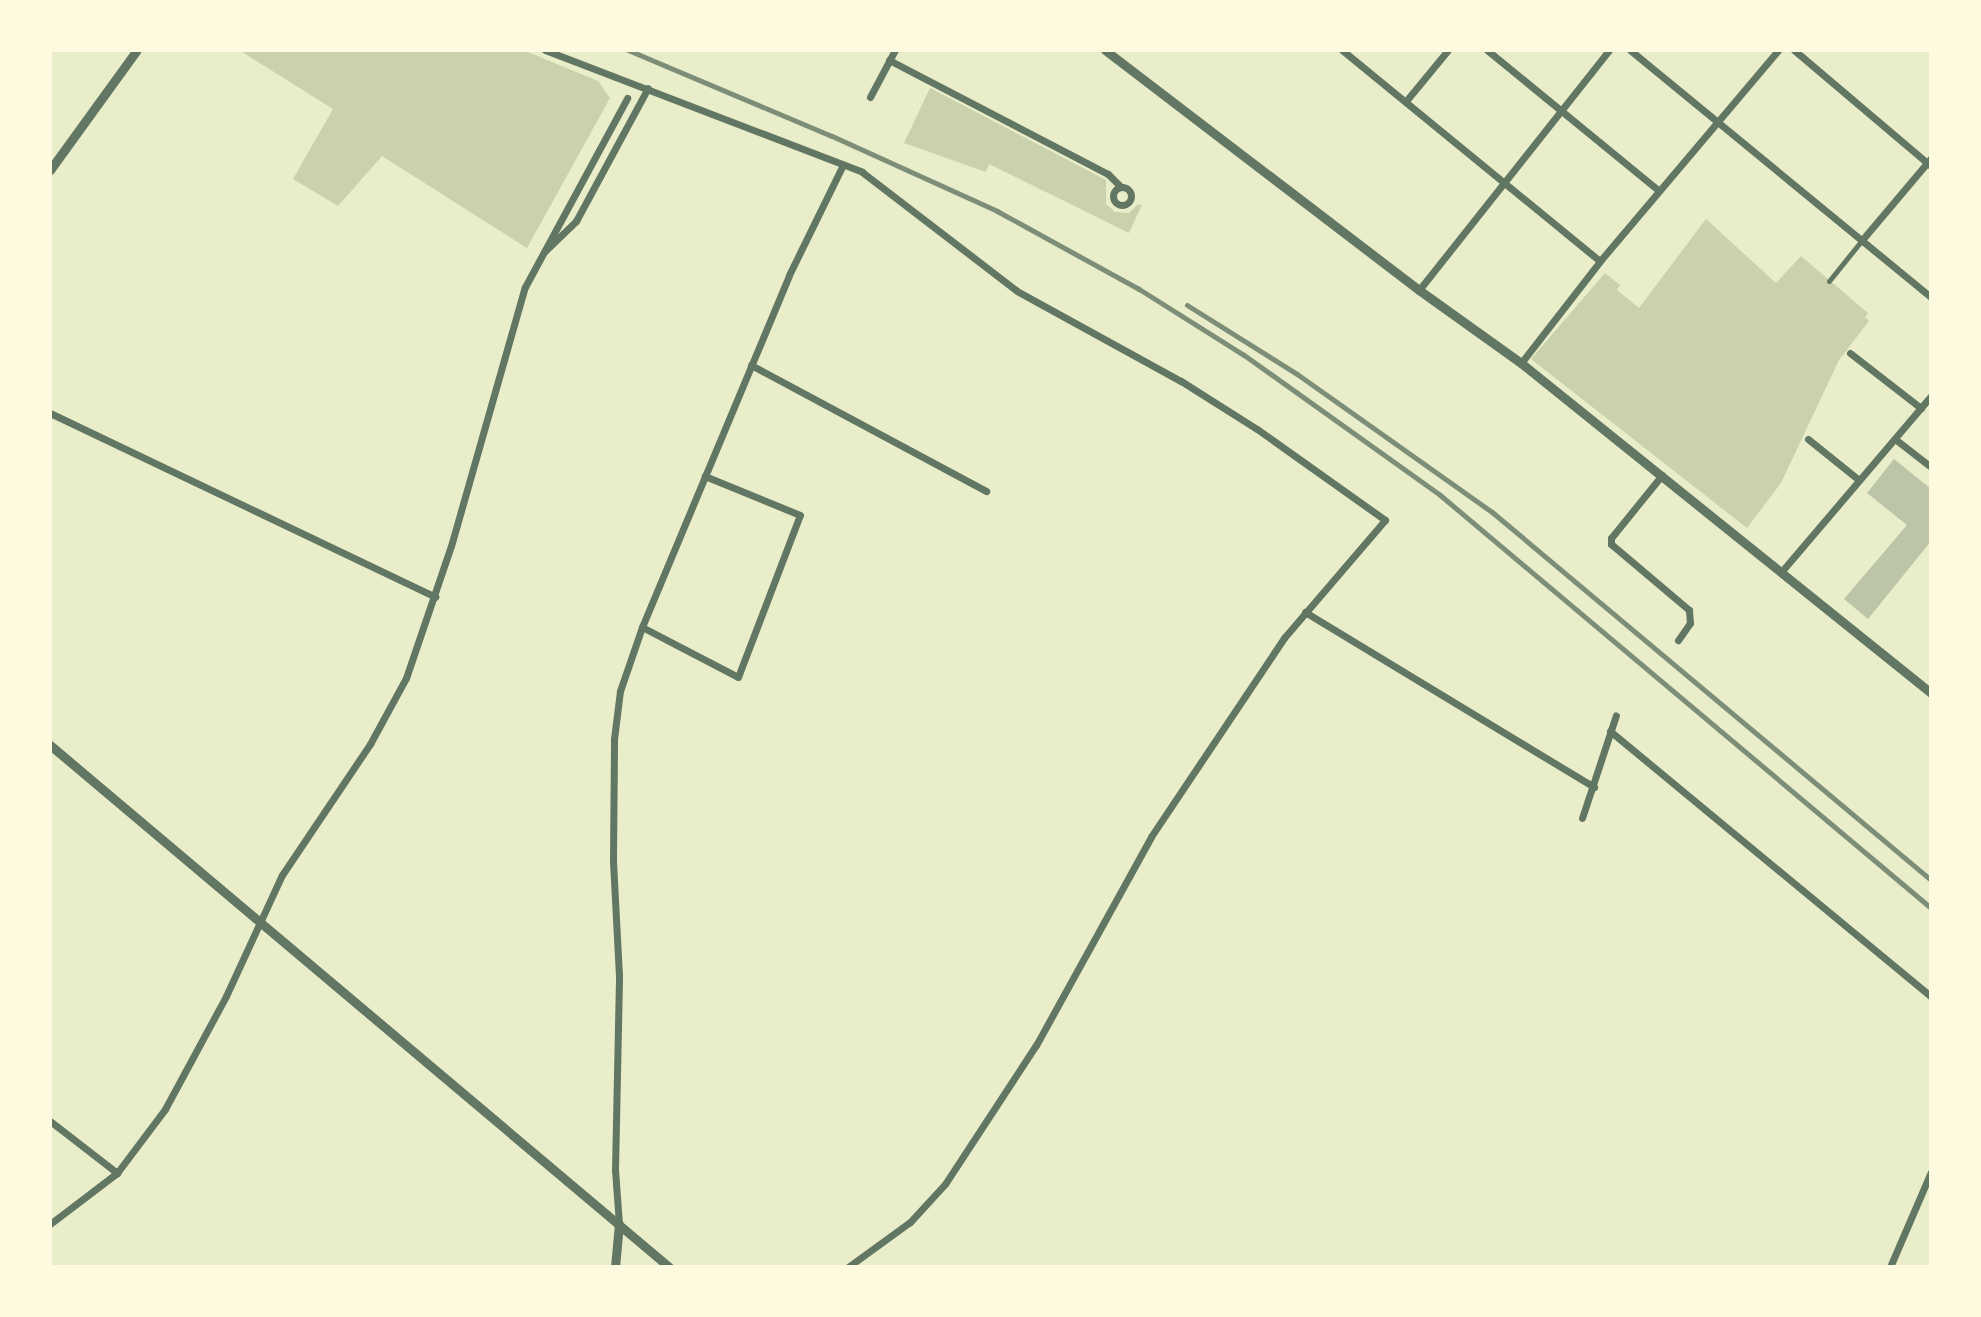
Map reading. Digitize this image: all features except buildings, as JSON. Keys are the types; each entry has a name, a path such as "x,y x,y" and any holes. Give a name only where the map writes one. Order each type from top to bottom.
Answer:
{"street":[{"path":"50,170 137,50"},
{"path":"545,50 871,177 1017,291 1181,381 1257,429 1385,520 1305,612 1151,837 1036,1045 945,1184 910,1222 848,1267"},
{"path":"882,50 1108,174 1121,187"},
{"path":"1105,50 1419,290 1521,363 1931,693"},
{"path":"1342,50 1600,261"},
{"path":"1406,101 1448,50"},
{"path":"1487,50 1659,191"},
{"path":"1419,290 1609,50"},
{"path":"1630,50 1931,297"},
{"path":"1521,363 1600,261 1778,50"},
{"path":"1794,50 1930,162 1829,281"},
{"path":"870,97 892,55"},
{"path":"539,256 576,221 648,88"},
{"path":"50,1224 117,1173 165,1109 282,875 387,715 417,652 435,597 516,313 539,256 627,98"},
{"path":"615,1267 619,1224 615,1170 619,976 613,860 614,739 620,691 642,627 789,275 843,165"},
{"path":"1850,353 1921,408"},
{"path":"751,365 986,491"},
{"path":"1782,571 1931,396"},
{"path":"50,413 435,597"},
{"path":"1808,439 1859,480"},
{"path":"1895,439 1931,467"},
{"path":"1662,475 1611,538 1611,544 1689,610 1690,623 1678,640"},
{"path":"642,627 738,677 800,515 705,476"},
{"path":"1305,612 1594,787"},
{"path":"1582,818 1616,715"},
{"path":"1610,731 1931,997"},
{"path":"50,745 669,1267"},
{"path":"50,1121 117,1173"},
{"path":"1890,1267 1931,1172"},
{"path":"1919,1198 1931,1198"}],"green space":[{"path":"239,50 523,50 598,81 610,98 527,248 382,156 338,206 293,179 333,109"},
{"path":"930,88 1106,180 1106,204 1115,212 1129,213 1138,204 1142,205 1129,233 989,164 986,172 904,143"},
{"path":"1706,219 1776,283 1801,256 1868,313 1865,317 1869,321 1839,360 1781,483 1747,528 1531,359 1605,273 1620,285 1617,290 1639,308"}],"railway":[{"path":"628,50 832,136 997,211 1139,289 1244,355 1440,495 1931,908"},
{"path":"1187,305 1297,374 1492,512 1931,880"}]}
